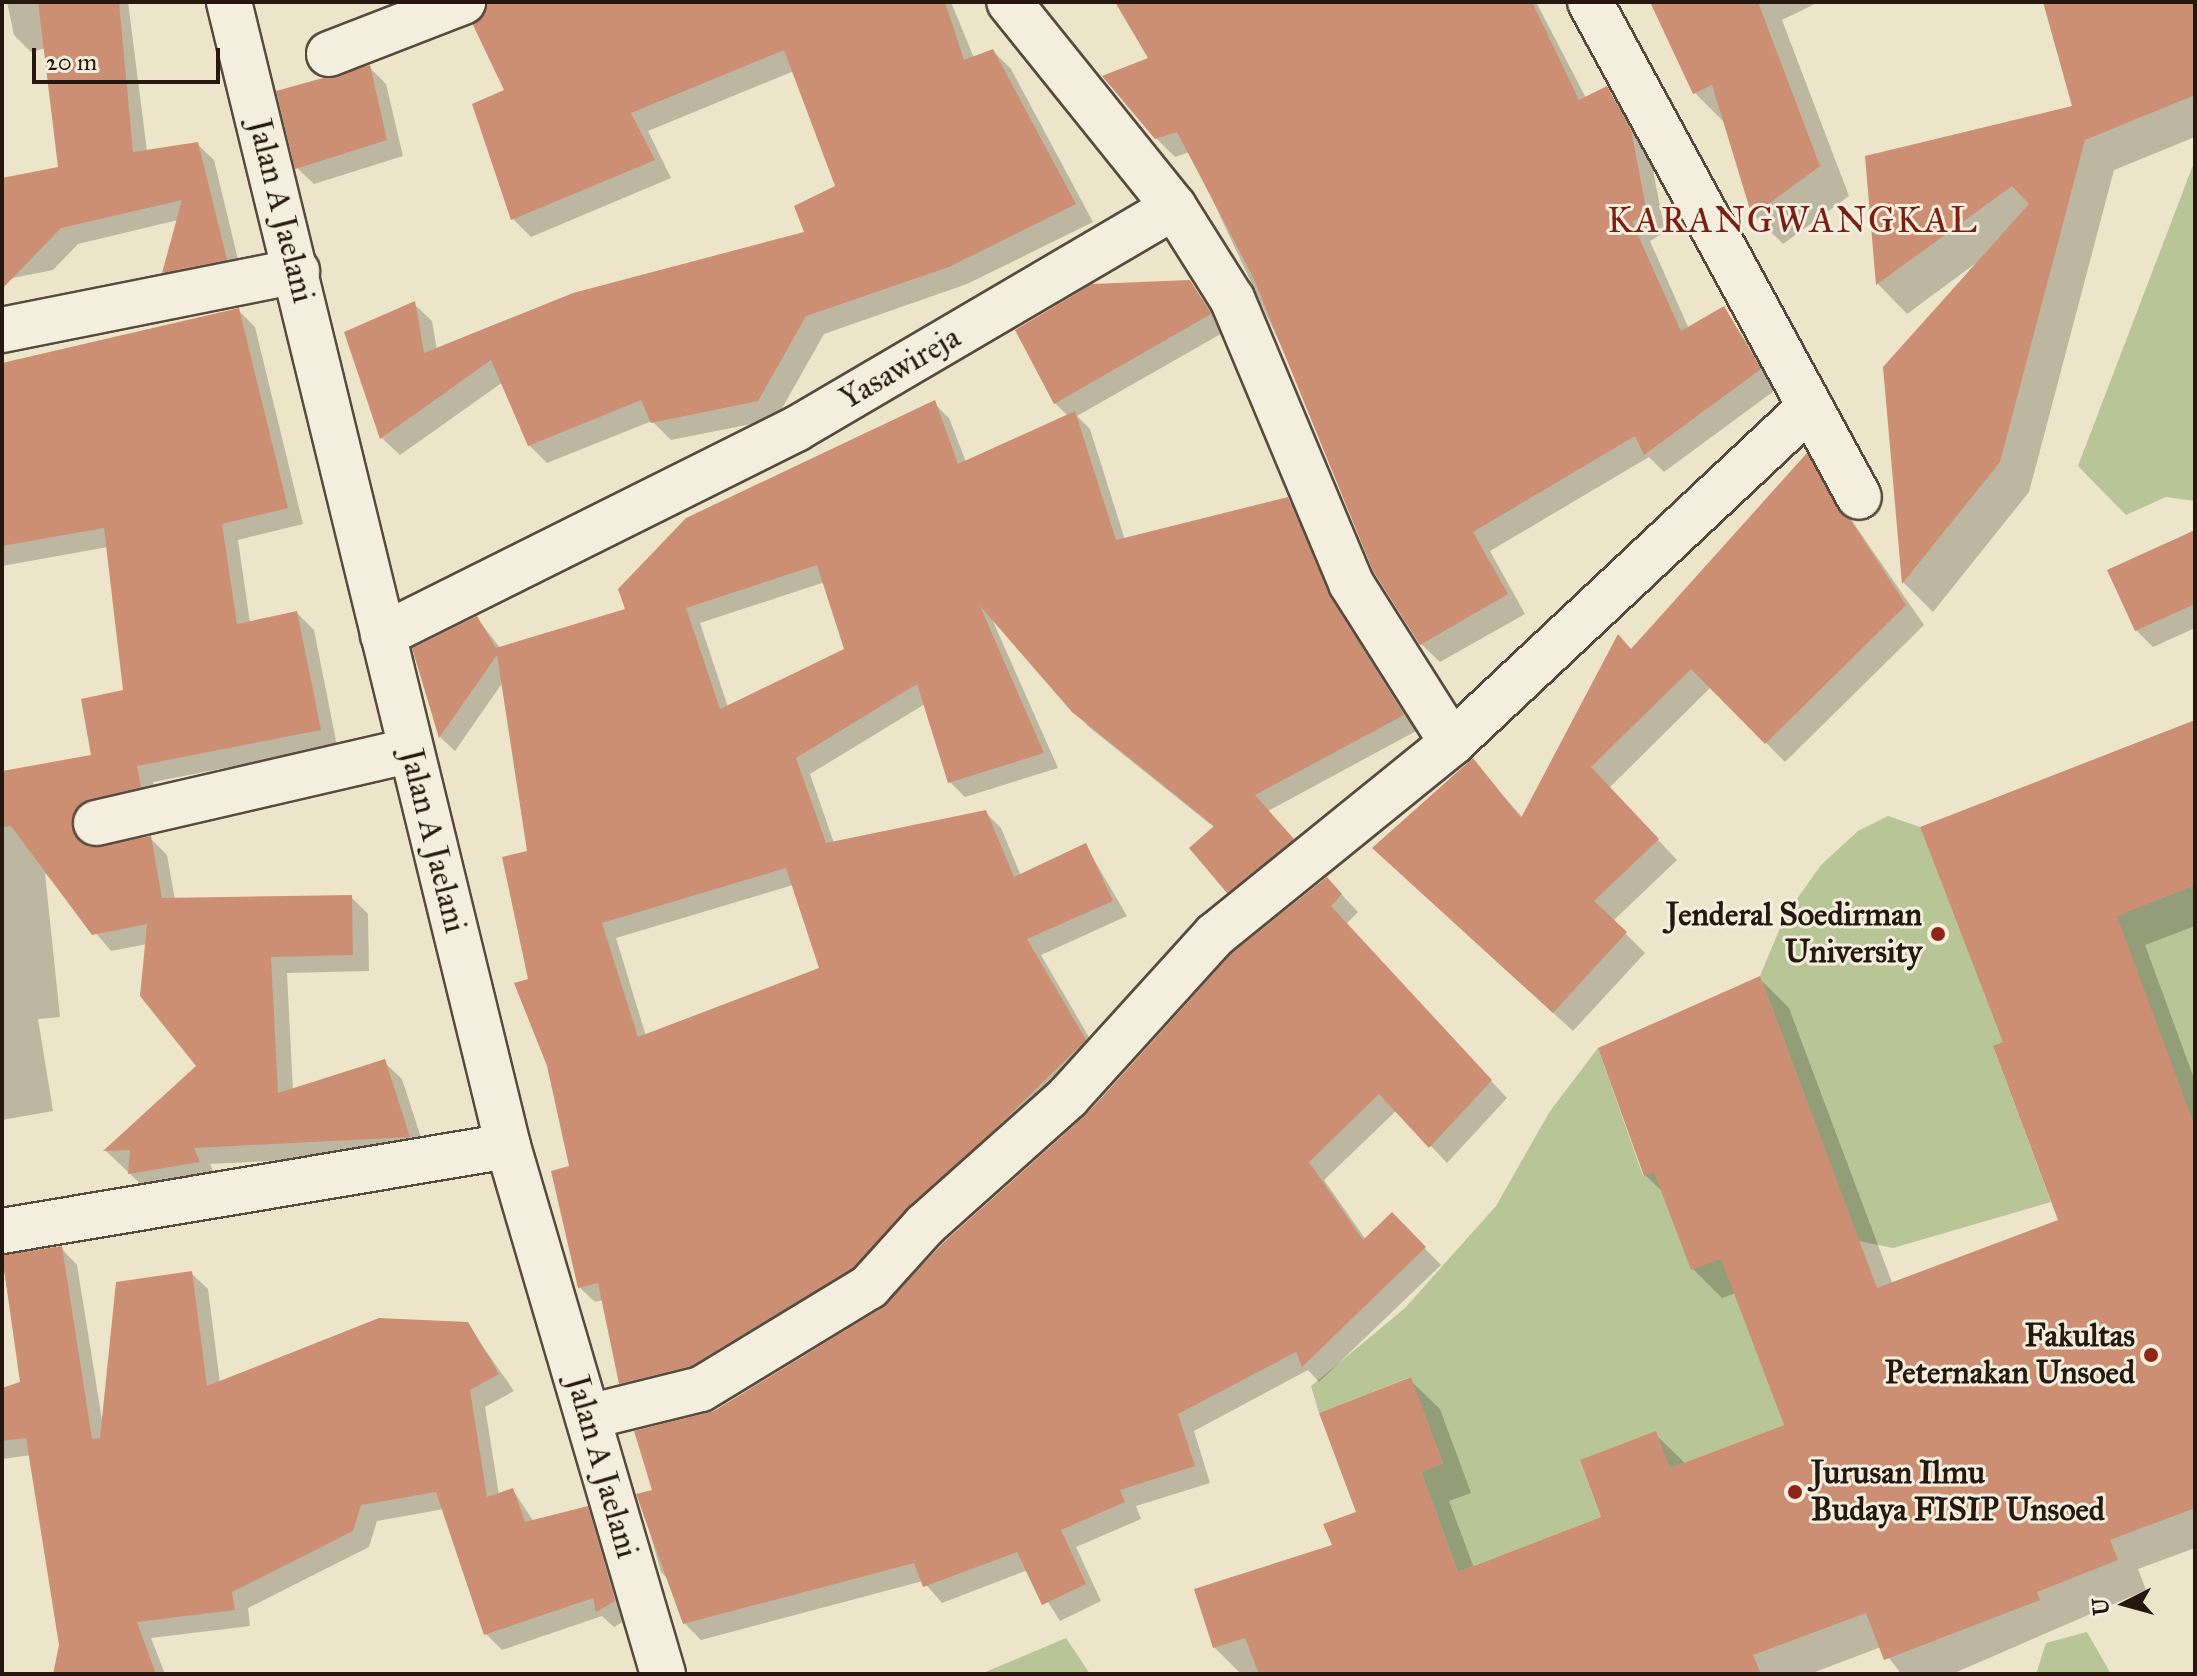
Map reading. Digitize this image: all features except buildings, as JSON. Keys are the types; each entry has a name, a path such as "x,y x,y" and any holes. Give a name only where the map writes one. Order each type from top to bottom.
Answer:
{"street":[{"name":"Jalan A Jaelani","path":"229,2 508,1146 663,1674"},
{"path":"329,54 463,2"},
{"path":"1009,2 1174,207 1232,299 1351,583 1452,743"},
{"path":"1590,2 1859,497"},
{"name":"Yasawireja","path":"383,635 796,429 1174,207"},
{"path":"2,330 297,271"},
{"path":"588,1417 701,1389 869,1287 925,1225 1068,1097 1215,935 1452,743 1810,407"},
{"path":"96,823 411,750"},
{"path":"2,1231 508,1146"}],"green space":[{"path":"2195,160 2195,501 2166,497 2126,515 2078,466"},
{"path":"1888,816 1920,827 1976,971 2195,885 2195,1127 1993,1046 2051,1202 1893,1248 1859,1241 1760,976 1785,916 1821,865 1858,831"},
{"path":"1598,1048 1643,1176 1680,1162 1664,1197 1691,1269 1722,1258 1784,1425 1670,1468 1580,1460 1601,1517 1458,1572 1421,1472 1443,1463 1410,1377 1319,1413 1311,1386 1405,1308 1496,1206 1550,1111"},
{"path":"2087,1632 2111,1674 2036,1674 2046,1643"},
{"path":"1066,1638 1090,1674 981,1674"}],"place":[{"name":"Jenderal Soedirman University","path":"1938,934"},
{"name":"Fakultas Peternakan Unsoed","path":"2151,1355"},
{"name":"Jurusan Ilmu Budaya FISIP Unsoed","path":"1795,1492"}],"district":[{"name":"KARANGWANGKAL","path":"1793,221"}]}
